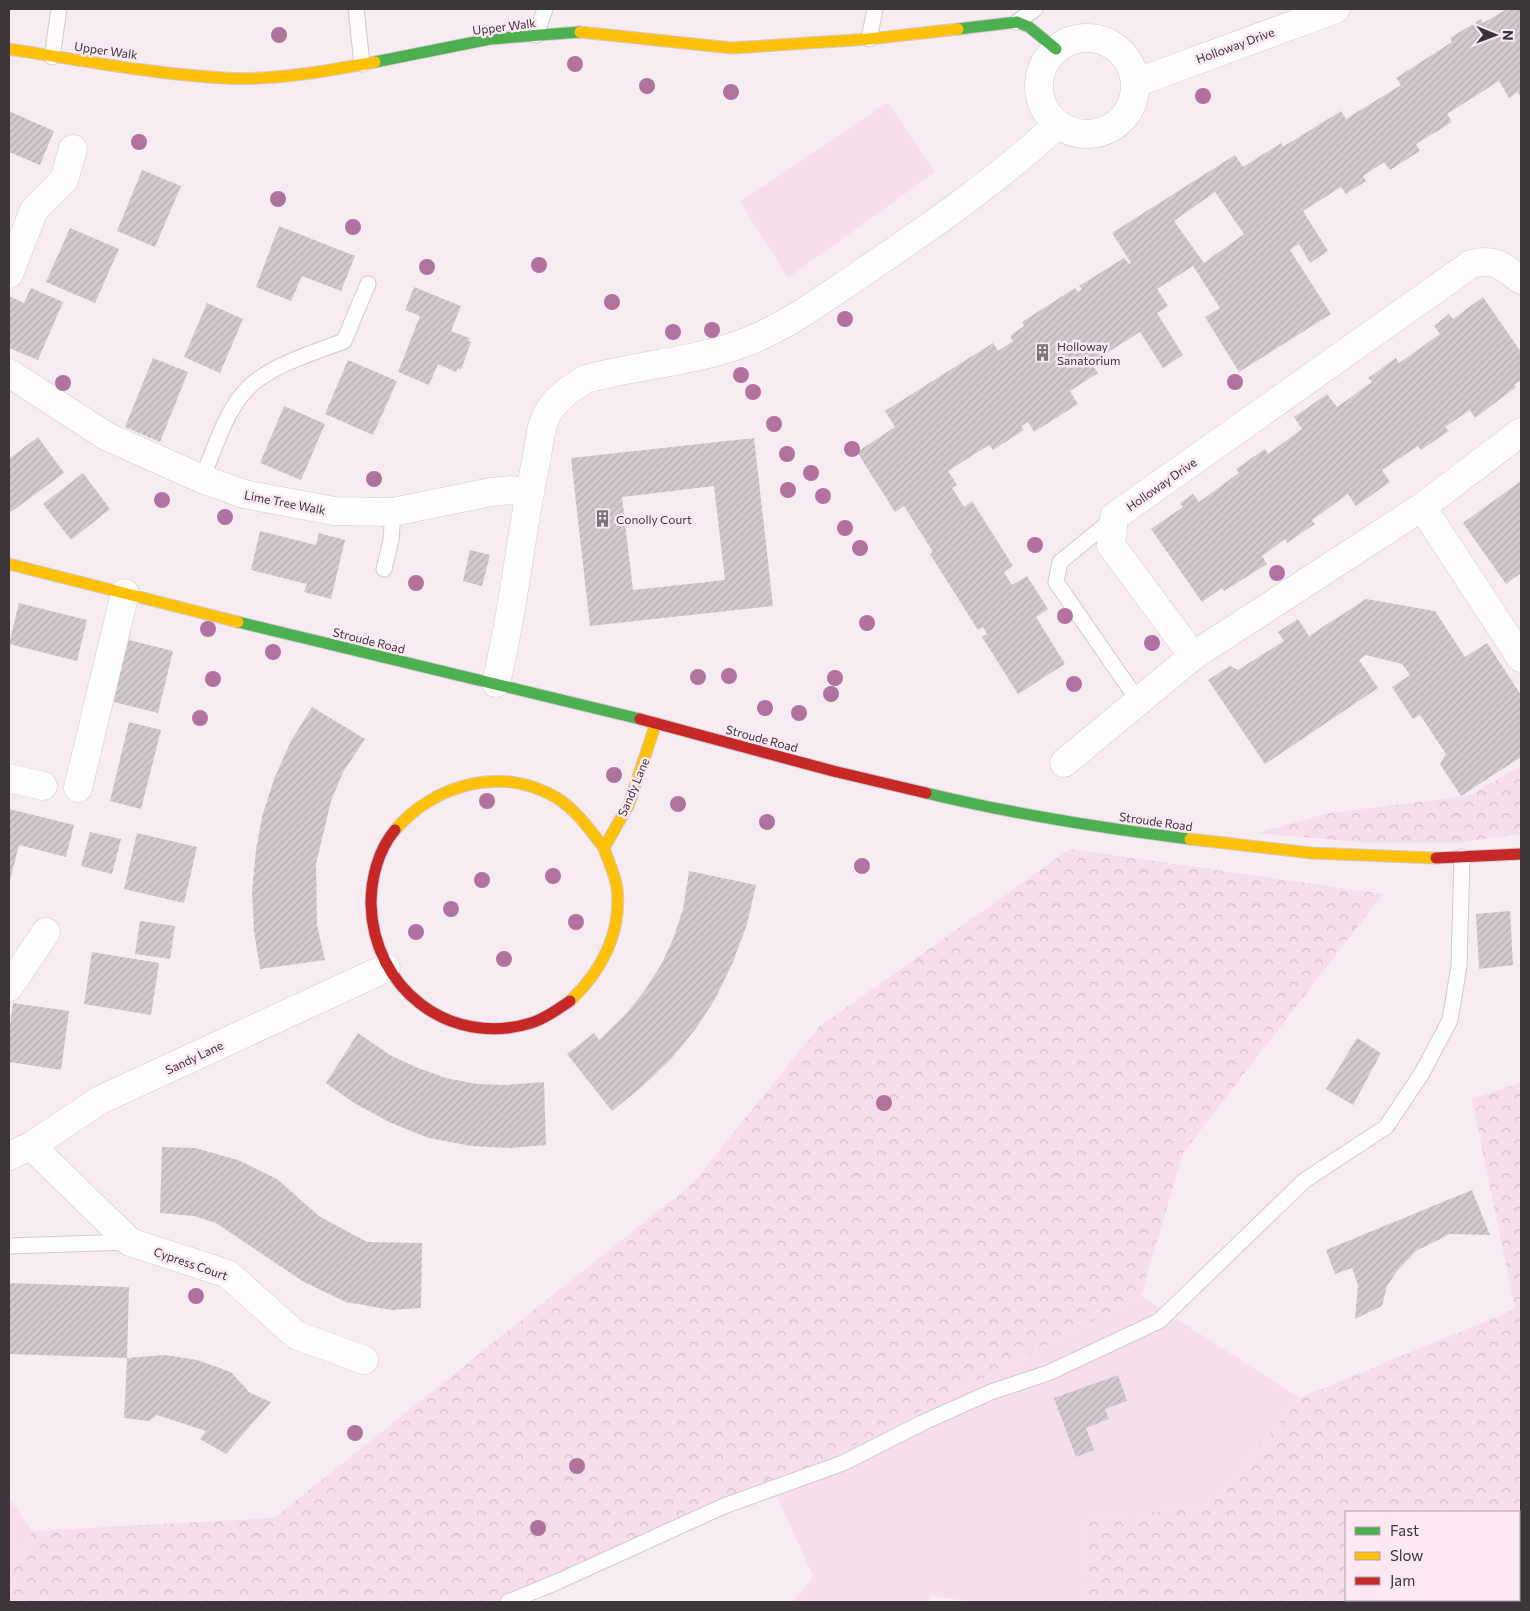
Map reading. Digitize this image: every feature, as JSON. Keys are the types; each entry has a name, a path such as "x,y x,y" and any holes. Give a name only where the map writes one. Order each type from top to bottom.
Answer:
{"street":[{"name":"Holloway Drive","path":"1135,83 1336,9"},
{"name":"Upper Walk","path":"9,49 225,78 297,74 490,40 587,31 732,48 868,39 1017,22"},
{"path":"1017,22 1030,27 1056,49"},
{"path":"1084,38 1099,39 1113,45 1124,55 1132,68 1135,83 1130,106 1116,124 1102,131 1087,134 1072,131 1058,124 1048,114 1042,101 1039,87 1041,73 1047,60 1056,49 1069,41 1084,38"},
{"path":"496,683 505,646 529,494 548,412 569,390 586,379 716,352 773,330 802,313 936,223 992,181 1058,124"},
{"path":"9,274 18,222 34,210 64,180 73,150"},
{"name":"Holloway Drive","path":"1193,656 1111,546 1114,517 1471,264 1484,261 1496,262 1521,280"},
{"name":"Lime Tree Walk","path":"9,373 106,436 202,480 244,494 334,511 393,512 491,492 511,490 529,494"},
{"path":"1064,764 1193,656 1422,507 1521,432"},
{"path":"1422,507 1521,658"},
{"name":"Stroude Road","path":"9,564 419,667 496,683 656,723 833,771 981,806 1125,831 1311,853 1378,857 1462,857 1521,854"},
{"path":"78,788 125,593"},
{"name":"Sandy Lane","path":"604,848 629,804 656,723"},
{"path":"9,778 43,786"},
{"path":"510,781 548,793 581,816 604,848 617,889 615,931 599,971 571,1003 533,1023 491,1030 450,1022 413,1000 386,968 371,931 370,891 380,853 402,820 433,796 471,782 510,781"},
{"path":"9,987 46,932"},
{"name":"Sandy Lane","path":"20,1151 100,1100 386,968"},
{"name":"Cypress Court","path":"20,1151 130,1242 228,1274 296,1335 364,1360"}],"lane":[{"path":"52,56 59,9"},
{"path":"356,9 362,64"},
{"path":"536,35 546,9"},
{"path":"868,39 875,9"},
{"path":"1017,22 1035,9"},
{"path":"202,480 229,416 242,395 260,378 344,341 368,284"},
{"path":"384,569 391,540 393,512"},
{"path":"1114,517 1060,562 1056,582 1139,702"},
{"path":"508,1602 557,1582 724,1506 842,1463 922,1423 991,1392 1048,1373 1159,1322 1305,1180 1386,1127 1422,1074 1450,1020 1459,966 1462,857"},
{"path":"9,1246 130,1242"}],"green space":[{"path":"888,102 935,172 788,278 740,202"},
{"path":"1521,766 1521,834 1455,843 1372,843 1257,833 1328,813 1468,796"},
{"path":"1070,849 1383,894 1183,1153 1141,1296 773,1488 504,1602 9,1602 9,1580 32,1531 274,1518 693,1183 819,1027"},
{"path":"1521,1082 1521,1602 1084,1602 1087,1520 1212,1505 1300,1398 1515,1309 1472,1099"},
{"path":"1141,1296 1300,1398 1212,1505 1087,1520 1084,1602 974,1602 931,1596 928,1602 793,1602 813,1576 773,1488","holes":["1118,1375 1127,1401 1105,1409 1108,1420 1086,1428 1094,1450 1076,1457 1055,1398"]},
{"path":"9,1498 32,1531 9,1580"}],"building":[{"name":"Holloway Sanatorium","path":"1507,9 1521,9 1521,98 1518,92 1509,98 1499,81 1447,114 1452,122 1416,144 1420,151 1390,170 1384,162 1363,176 1366,181 1346,194 1341,187 1303,211 1328,251 1310,263 1299,244 1290,250 1331,314 1239,372 1205,317 1220,308 1193,266 1157,289 1168,306 1157,313 1183,355 1163,368 1140,332 1091,363 1098,373 1070,391 1078,404 1034,432 1028,422 1021,426 1024,430 993,450 989,445 948,471 957,485 952,488 964,507 972,501 1013,566 1004,572 1012,585 1027,576 1048,609 1036,617 1065,664 1018,694 982,637 987,634 983,627 978,630 930,554 933,552 904,506 895,512 857,452 895,427 885,411 993,343 998,351 1013,341 1010,336 1024,326 1022,322 1075,288 1078,292 1082,289 1079,286 1124,258 1129,264 1131,263 1112,233 1235,155 1243,167 1281,143 1283,147 1341,111 1346,119 1401,85 1396,78 1452,42 1450,38 1481,19 1483,23","holes":["1215,192 1244,234 1204,263 1174,221"]},
{"path":"9,111 54,131 40,165 9,152"},
{"path":"142,170 181,186 155,247 117,231"},
{"path":"279,226 355,256 341,291 302,276 291,301 256,287"},
{"path":"70,228 119,249 95,303 46,282"},
{"path":"414,287 461,306 451,331 469,338 468,341 471,342 461,370 458,368 456,372 438,364 429,385 398,372 420,316 405,310"},
{"path":"31,288 63,302 38,360 9,348 9,296 24,303"},
{"path":"1483,297 1521,352 1521,380 1514,385 1516,387 1475,418 1470,410 1445,427 1449,431 1421,450 1418,446 1382,470 1390,482 1356,506 1348,494 1312,520 1315,524 1287,543 1285,539 1262,556 1267,564 1224,591 1222,588 1202,602 1151,529 1183,507 1180,503 1193,494 1199,502 1239,473 1236,469 1265,449 1268,454 1302,429 1294,417 1327,394 1337,407 1372,382 1368,378 1396,358 1399,363 1440,334 1434,326 1449,314 1453,319"},
{"path":"207,303 243,319 220,373 184,357"},
{"path":"153,358 188,372 160,442 125,427"},
{"path":"348,360 397,381 373,435 325,414"},
{"path":"284,406 325,424 301,480 260,463"},
{"path":"38,437 64,473 11,512 9,509 9,459"},
{"name":"Conolly Court","path":"754,438 773,606 590,626 571,458","holes":["714,486 725,580 633,590 622,497"]},
{"path":"83,473 110,509 71,540 43,504"},
{"path":"1521,481 1521,573 1506,584 1463,523"},
{"path":"260,531 316,545 319,533 345,540 331,599 304,592 307,584 251,570"},
{"path":"470,550 490,555 482,586 463,581"},
{"path":"1366,599 1435,611 1465,657 1487,643 1521,695 1521,757 1461,796 1440,764 1446,754 1420,715 1413,719 1392,687 1410,675 1402,664 1366,655 1359,660 1378,688 1265,764 1208,680 1230,666 1238,670 1284,641 1278,632 1298,619 1309,636"},
{"path":"19,603 87,620 77,661 9,644"},
{"path":"117,637 173,651 158,713 102,699"},
{"path":"312,707 365,739 343,772 331,801 316,864 317,925 325,960 260,969 254,931 252,892 256,850 262,817 274,779 291,741"},
{"path":"129,722 161,730 141,809 110,801"},
{"path":"9,809 74,825 66,857 19,845 9,885"},
{"path":"90,832 121,839 112,874 81,866"},
{"path":"137,833 197,847 184,903 124,889"},
{"path":"689,871 756,885 747,924 733,962 715,999 697,1027 671,1059 642,1087 612,1111 567,1054 594,1033 599,1040 624,1016 643,993 661,965 673,939 683,909"},
{"path":"1510,911 1513,965 1479,969 1476,914"},
{"path":"140,921 175,926 170,959 135,954"},
{"path":"92,952 159,963 151,1015 84,1004"},
{"path":"13,1003 69,1011 61,1070 9,1062 9,1031"},
{"path":"358,1033 390,1055 446,1078 477,1084 506,1085 544,1082 546,1145 510,1148 471,1146 429,1138 391,1123 354,1103 326,1083"},
{"path":"1357,1038 1381,1053 1353,1105 1326,1089"},
{"path":"162,1147 195,1148 238,1160 277,1179 319,1216 367,1242 422,1243 421,1308 392,1310 346,1302 304,1282 216,1223 194,1216 160,1213"},
{"path":"1472,1190 1490,1235 1450,1234 1416,1251 1397,1271 1387,1286 1382,1306 1355,1319 1358,1285 1352,1268 1335,1274 1326,1250"},
{"path":"9,1283 129,1287 127,1358 9,1354"},
{"path":"165,1355 197,1360 231,1372 250,1393 271,1402 226,1454 200,1439 206,1431 157,1415 149,1421 124,1418 127,1358"},
{"path":"1118,1375 1127,1401 1105,1409 1109,1419 1086,1428 1094,1450 1076,1457 1054,1398"}],"traffic: fast":[{"path":"958,29 1017,22 1029,27 1056,49"},
{"path":"375,62 490,39 580,32"},
{"path":"238,622 640,719"},
{"path":"926,793 1057,820 1190,839"}],"traffic: slow":[{"path":"580,32 732,48 869,39 958,29"},
{"path":"9,49 143,70 242,79 280,77 375,62"},
{"path":"9,564 238,622"},
{"path":"570,1001 592,977 613,935 618,904 617,888 604,848 629,804 656,723"},
{"path":"395,830 411,814 429,801 449,791 470,784 492,781 536,788 557,798 583,821 604,848"},
{"path":"1190,839 1311,853 1436,858"}],"traffic: jam":[{"path":"640,719 833,771 926,793"},
{"path":"395,830 384,846 377,865 372,885 371,904 375,934 385,962 401,985 421,1004 445,1018 472,1027 501,1029 531,1023 570,1001"},
{"path":"1436,858 1521,854"}],"place":[{"name":"Holloway Sanatorium","path":"1043,353"},
{"name":"Conolly Court","path":"602,519"}]}
